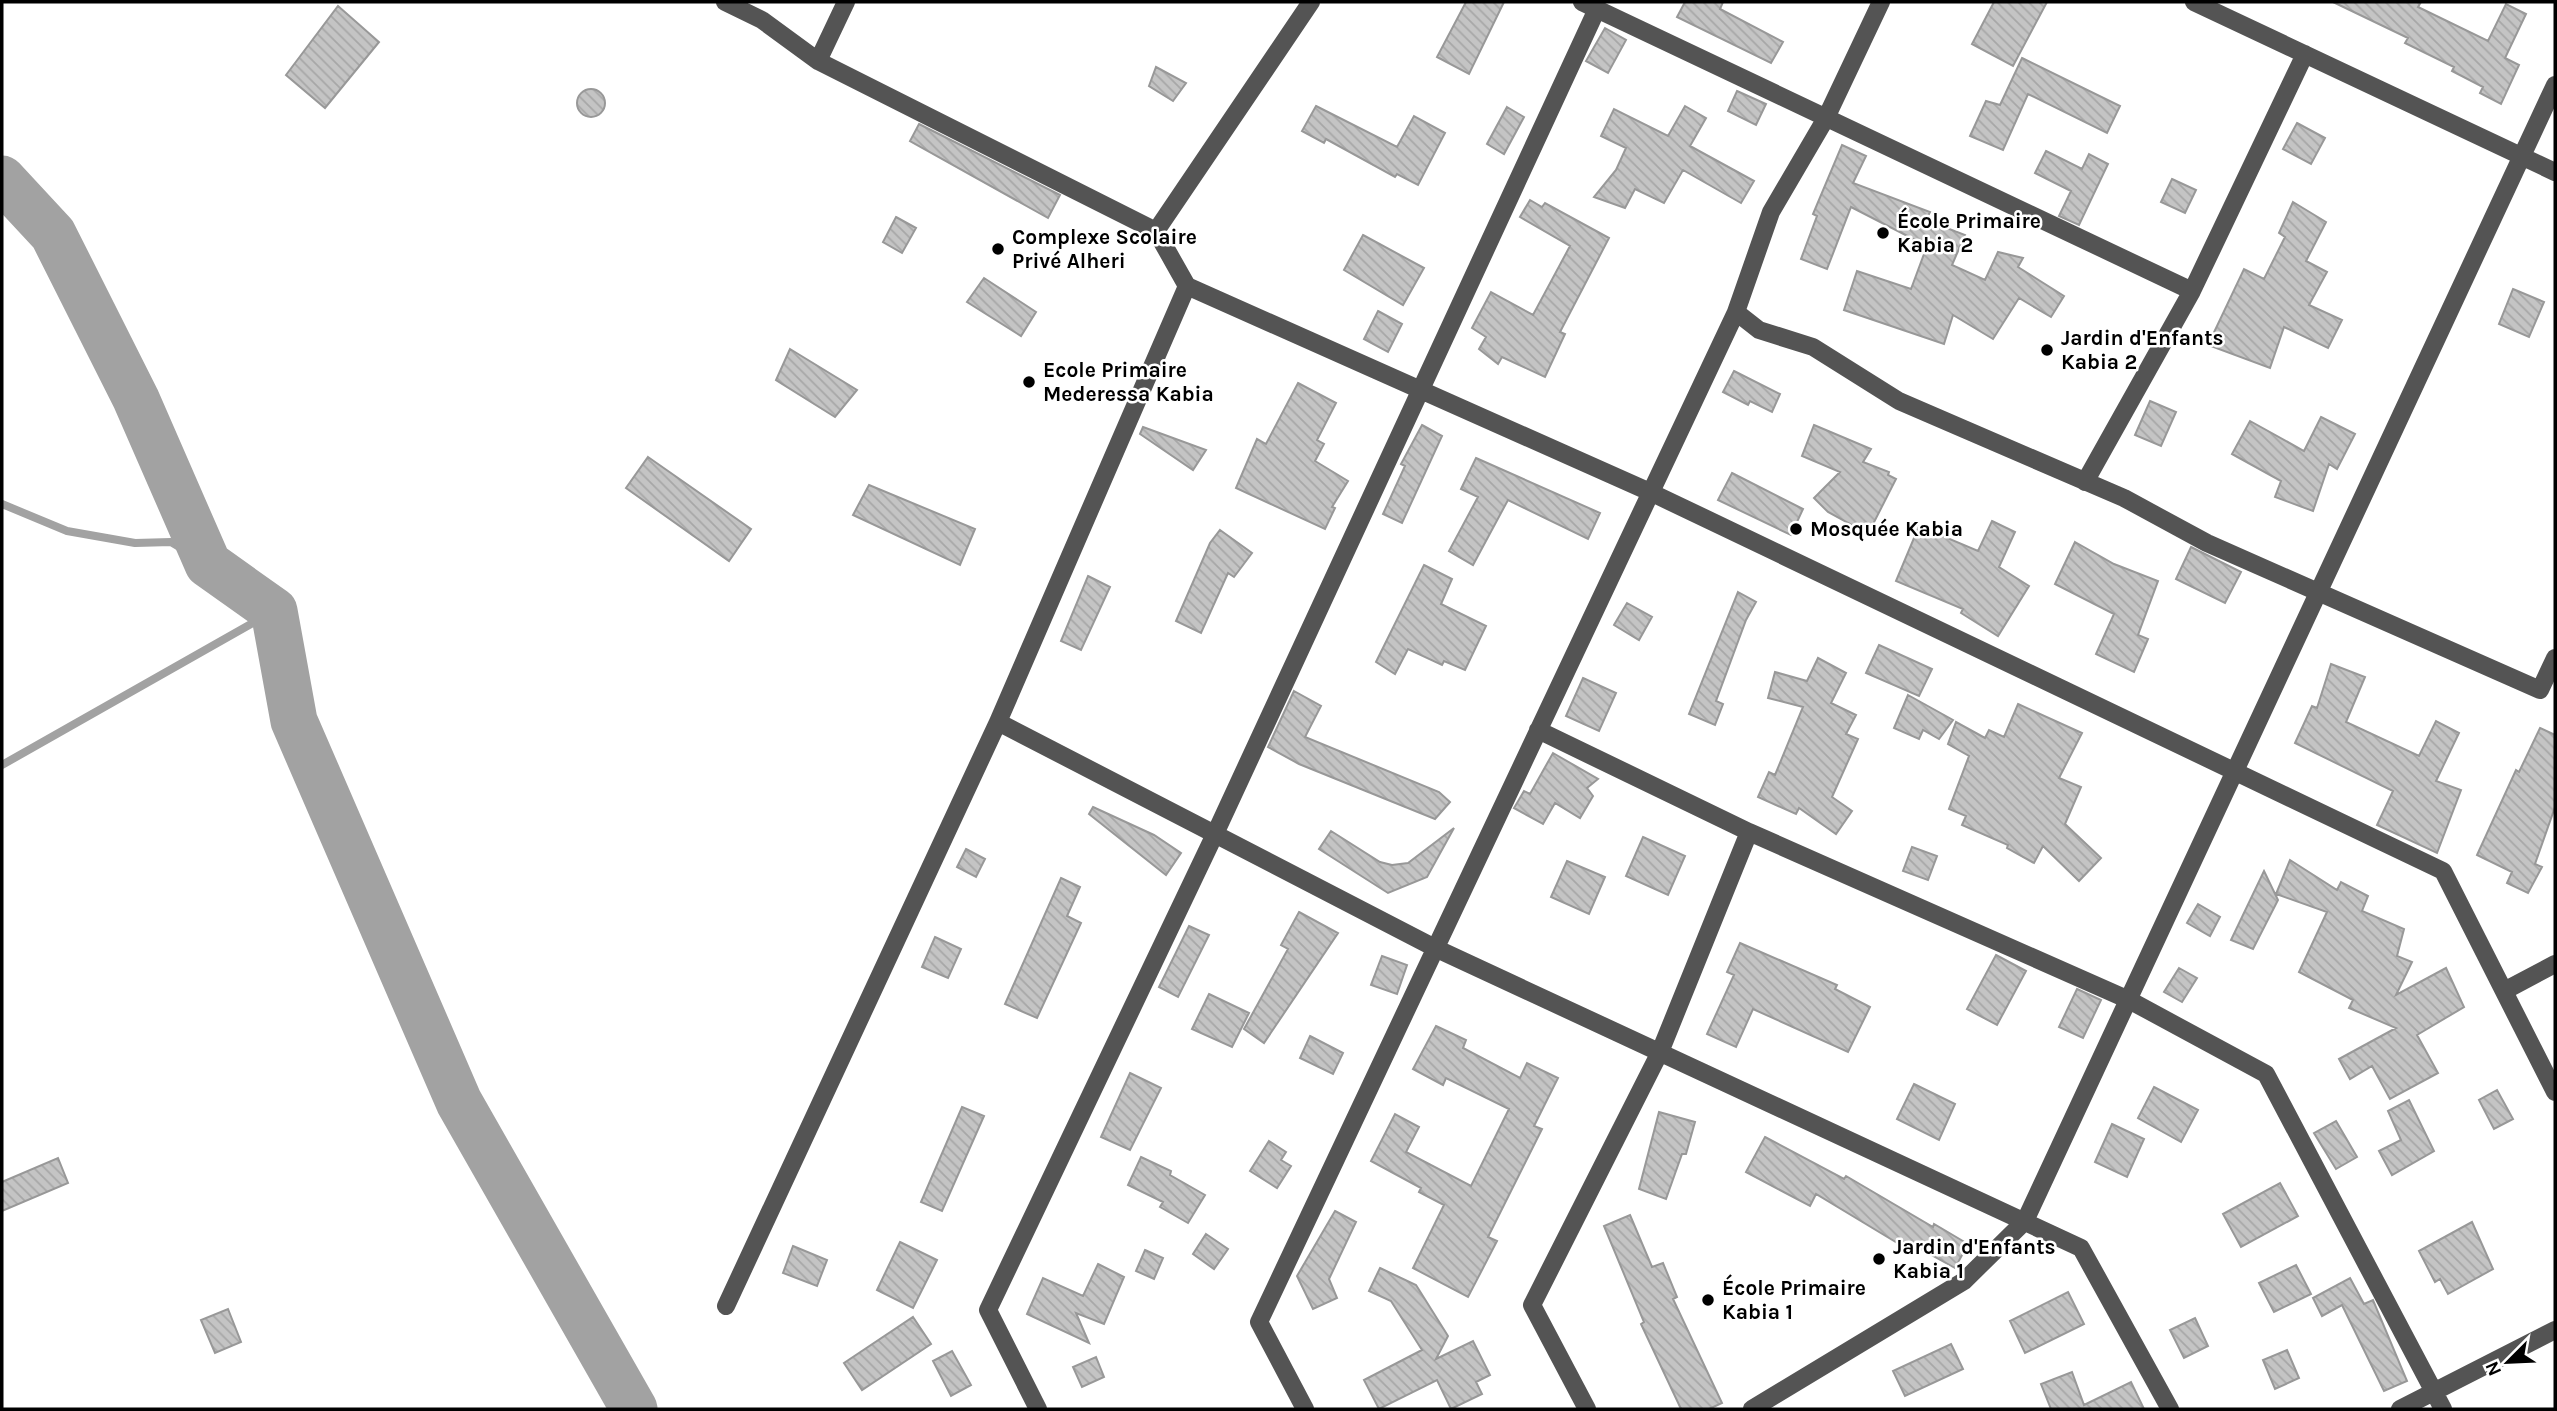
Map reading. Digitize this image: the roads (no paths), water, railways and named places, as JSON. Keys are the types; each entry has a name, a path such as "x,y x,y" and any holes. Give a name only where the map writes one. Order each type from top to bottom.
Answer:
{"street":[{"path":"725,2 762,20 818,61 1156,231 1187,286 1650,492 2443,871 2555,1092"},
{"path":"818,61 846,2"},
{"path":"1156,231 1311,2"},
{"path":"1302,1408 1259,1322 1736,312 1771,212 1826,118 1881,2"},
{"path":"2194,2 2555,172"},
{"path":"1038,1409 988,1310 1215,834 1421,390 1590,5 2192,291"},
{"path":"2085,482 2192,291 2305,54"},
{"path":"1752,1409 1964,1281 2025,1222 2555,85"},
{"path":"726,1306 998,722 1187,286"},
{"path":"1736,312 1759,330 1813,347 1899,401 2124,498 2207,543 2540,690 2555,658"},
{"path":"998,722 1435,948 2081,1248 2170,1409"},
{"path":"1538,730 1749,832 2129,1000 2266,1074 2442,1409"},
{"path":"1587,1409 1532,1305 1660,1052 1749,832"},
{"path":"2504,991 2555,964"},
{"path":"2400,1409 2555,1330"}],"waterway":[{"path":"2,179 53,234 136,399 208,564 274,611 294,721 459,1102 634,1409"},
{"path":"2,504 67,531 135,543 171,542 208,564"},
{"path":"2,765 274,611"}],"place":[{"name":"École Primaire Kabia 2","path":"1883,233"},
{"name":"Complexe Scolaire Privé Alheri","path":"998,249"},
{"name":"Jardin d'Enfants Kabia 2","path":"2047,350"},
{"name":"Ecole Primaire Mederessa Kabia","path":"1029,382"},
{"name":"Mosquée Kabia","path":"1796,529"},
{"name":"Jardin d'Enfants Kabia 1","path":"1879,1259"},
{"name":"École Primaire Kabia 1","path":"1708,1300"}]}
